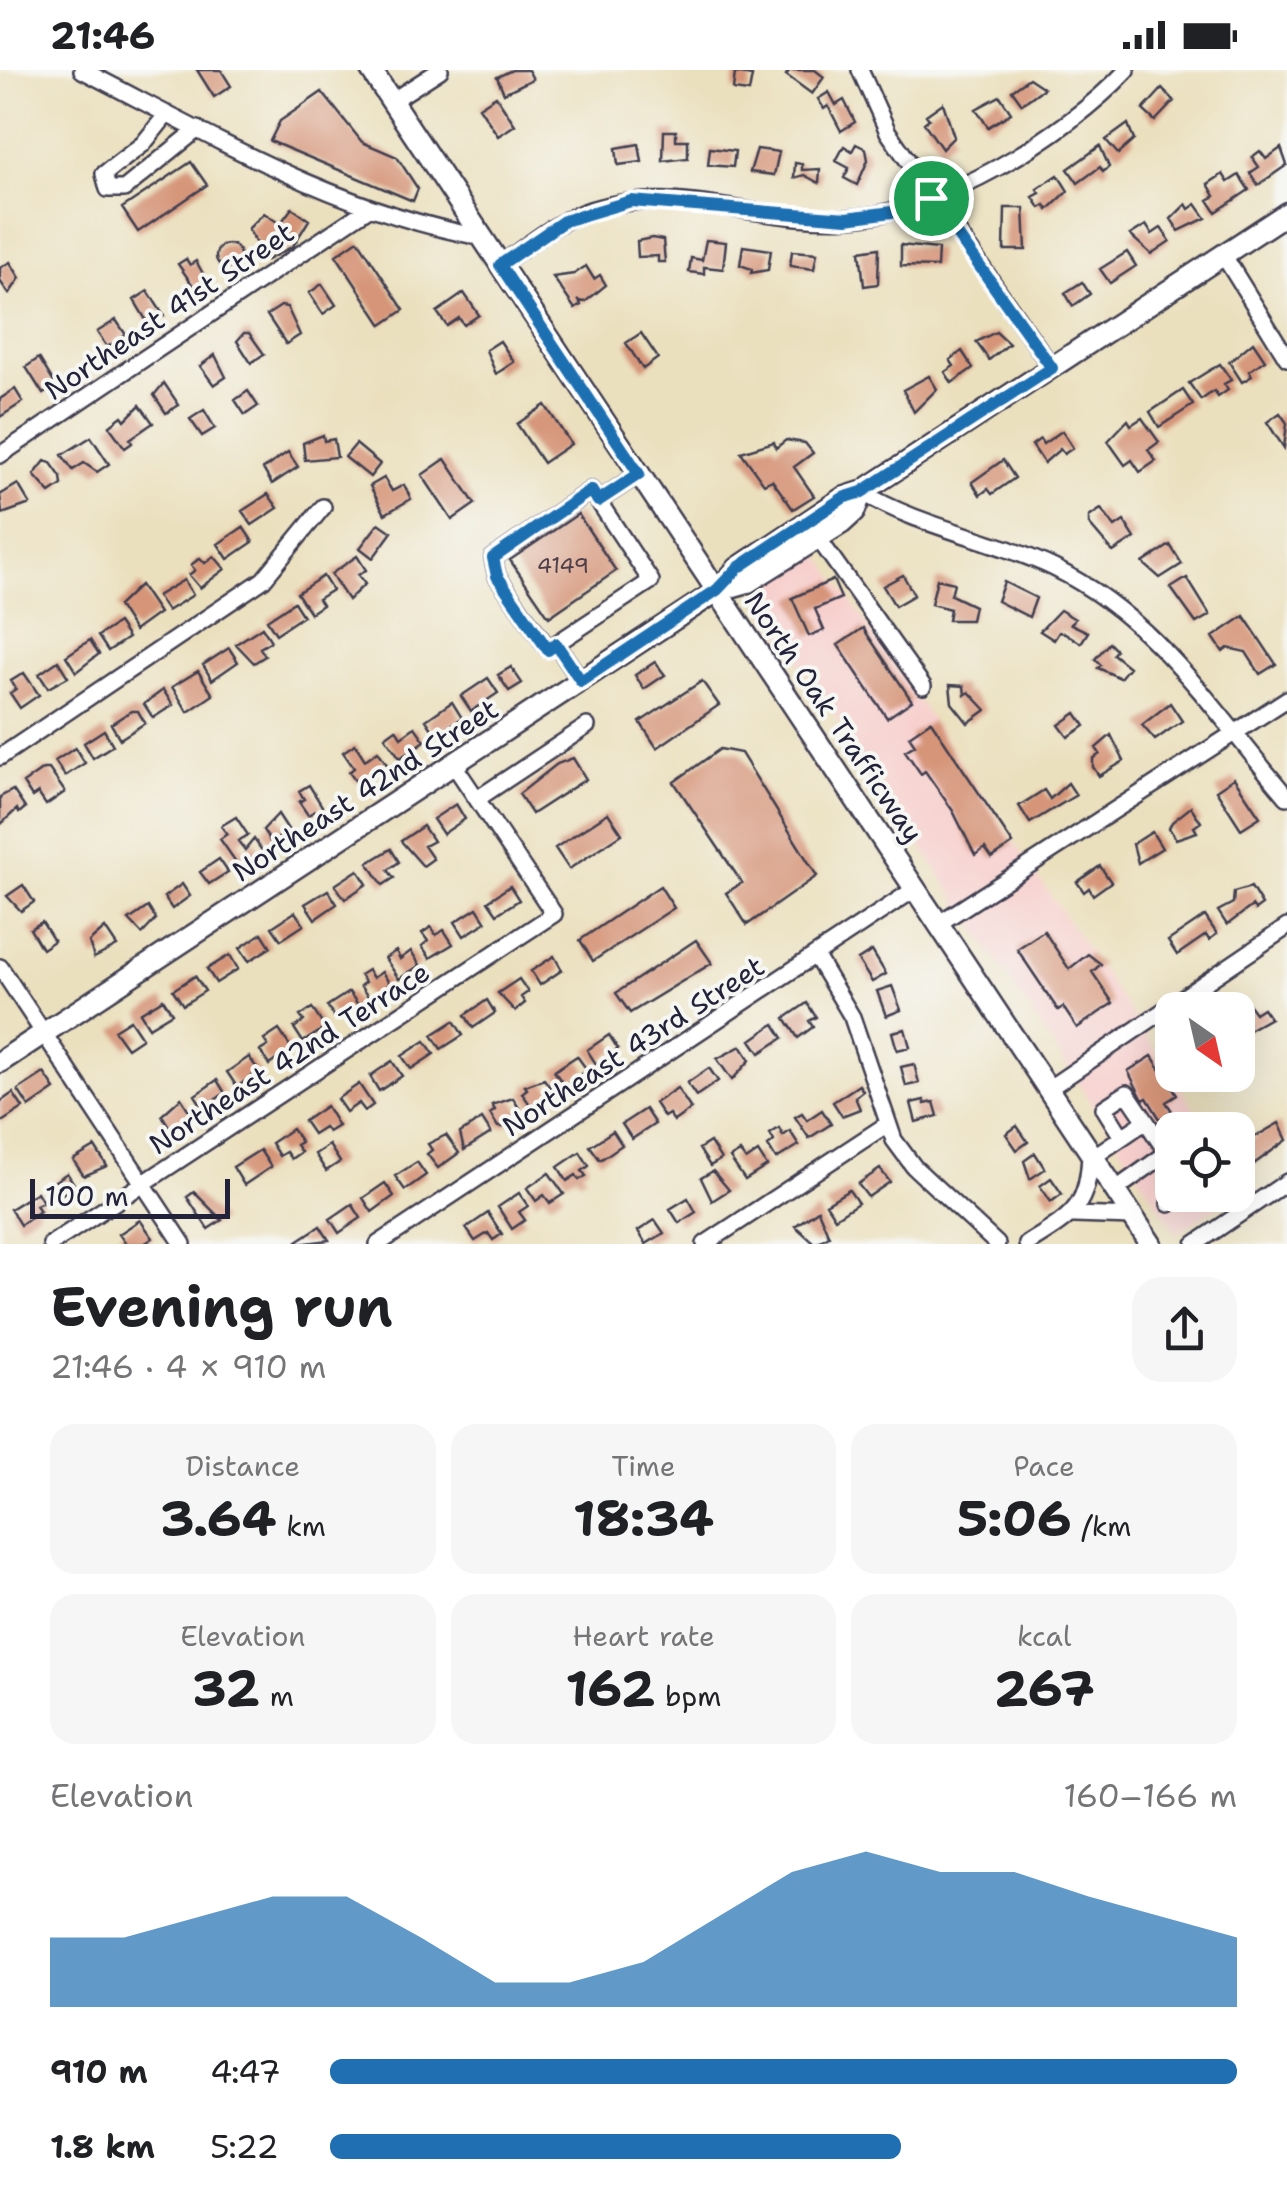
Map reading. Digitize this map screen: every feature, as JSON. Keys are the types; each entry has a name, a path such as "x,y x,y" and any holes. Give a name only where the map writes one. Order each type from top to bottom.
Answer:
{"main road":[{"name":"North Oak Trafficway","path":"371,70 1151,1244"},
{"path":"717,590 738,568 843,498 862,492 1287,212"},
{"path":"717,590 748,582 818,538 854,512 862,492"},
{"name":"Northeast 42nd Street","path":"0,1062 717,590"}],"street":[{"path":"82,70 366,210 417,226 481,237"},
{"path":"392,102 440,70"},
{"path":"860,70 888,132 1052,368"},
{"path":"500,265 564,221 631,201 847,218 892,212 931,198 1020,152 1072,117 1127,70"},
{"path":"167,114 142,144 104,174 108,189 124,189 198,130"},
{"name":"Northeast 41st Street","path":"0,454 366,210"},
{"path":"1224,256 1287,358"},
{"path":"598,501 639,474"},
{"path":"591,490 598,501 650,581 548,650 497,576 493,558 591,490"},
{"path":"862,492 898,514 936,523 1028,557 1098,594 1167,650 1287,797"},
{"path":"0,757 263,580 323,507"},
{"path":"818,538 922,686"},
{"path":"556,644 581,681"},
{"path":"938,924 1287,699"},
{"path":"454,766 477,799 587,726"},
{"name":"Northeast 42nd Terrace","path":"51,1244 554,914 477,799"},
{"name":"Northeast 43rd Street","path":"378,1244 915,889"},
{"path":"1048,1088 1287,927"},
{"path":"815,955 852,1018 886,1125 914,1168 997,1244"},
{"path":"0,966 183,1244"},
{"path":"1122,1137 1104,1108 1127,1093 1155,1134"},
{"path":"1027,1244 1074,1214 1089,1179 1092,1154 1146,1121"},
{"path":"705,1244 886,1125"},
{"path":"1115,1190 1155,1166"},
{"path":"1195,1244 1287,1182"},
{"path":"1074,1214 1134,1217"}],"shaded area":[{"path":"815,548 1155,1050 1155,1092 1183,1092 1197,1112 1155,1112 1155,1200 755,595"},
{"path":"1163,1212 1208,1212 1177,1233"}],"building":[{"path":"197,70 221,70 231,86 214,97"},
{"path":"512,70 528,70 533,79 504,93 497,77"},
{"path":"790,70 815,70 824,77 812,94 786,75"},
{"path":"735,73 752,76 749,92 733,90"},
{"path":"1029,78 1044,88 1022,104 1012,90"},
{"path":"1162,89 1174,101 1155,121 1143,110"},
{"path":"322,92 362,142 397,157 418,189 413,201 270,141 280,121"},
{"path":"829,92 836,105 844,100 855,122 841,131 828,106 824,109 818,99"},
{"path":"496,96 515,125 498,136 479,107"},
{"path":"1000,96 1011,113 988,127 976,109"},
{"path":"943,103 954,137 942,149 924,123 929,119 926,115"},
{"path":"1128,124 1134,140 1118,154 1106,140"},
{"path":"664,131 676,131 676,140 688,140 688,158 663,161"},
{"path":"639,144 642,162 618,165 616,148"},
{"path":"856,144 866,149 868,160 857,185 844,178 849,168 836,161 844,146 852,151"},
{"path":"1100,146 1109,167 1103,172 1100,167 1078,183 1068,169"},
{"path":"710,148 735,151 733,167 708,165"},
{"path":"1281,148 1287,165 1258,185 1250,173 1259,167 1252,157 1260,151 1266,159"},
{"path":"757,149 779,152 774,175 750,172"},
{"path":"191,162 207,185 138,232 122,208"},
{"path":"795,163 802,164 802,170 820,169 819,183 804,175 794,178"},
{"path":"1223,174 1228,182 1239,175 1249,190 1216,212 1208,200 1215,196 1208,184"},
{"path":"1058,175 1068,191 1048,210 1045,205 1040,208 1033,197 1040,193 1037,189"},
{"path":"1186,204 1189,209 1196,204 1206,218 1179,231 1171,219"},
{"path":"292,208 309,220 293,246 267,260 248,229 264,213 280,224"},
{"path":"1005,208 1024,208 1026,250 1004,250"},
{"path":"1146,225 1152,234 1161,228 1170,241 1151,254 1130,235"},
{"path":"358,240 404,310 382,325 336,255"},
{"path":"663,240 665,262 658,262 658,256 638,257 637,241"},
{"path":"706,240 726,242 723,269 704,267 704,274 689,272 691,258 702,260"},
{"path":"228,244 240,256 228,268 216,256"},
{"path":"901,245 938,249 937,267 901,266"},
{"path":"743,246 771,250 768,270 751,273 752,269 740,265"},
{"path":"879,248 878,284 864,286 860,251"},
{"path":"792,251 817,253 814,269 790,266"},
{"path":"1127,252 1136,266 1110,283 1100,269"},
{"path":"186,259 190,265 196,261 207,281 196,290 178,264"},
{"path":"10,262 20,278 9,294 0,281 0,268"},
{"path":"586,266 594,279 600,275 606,285 585,302 579,301 581,305 575,309 553,277 574,274"},
{"path":"1082,282 1090,294 1073,306 1065,293"},
{"path":"322,284 336,305 323,314 309,293"},
{"path":"148,291 164,316 149,325 134,300"},
{"path":"464,293 479,315 464,325 459,318 447,326 437,312"},
{"path":"281,306 287,307 300,335 286,344 267,315"},
{"path":"116,320 126,335 107,347 97,332"},
{"path":"996,332 1009,344 989,360 976,342"},
{"path":"249,333 264,354 251,363 237,341"},
{"path":"641,333 658,358 643,369 626,343"},
{"path":"500,341 514,362 496,374 486,350"},
{"path":"1253,342 1265,360 1249,371 1252,376 1242,382 1229,362"},
{"path":"962,351 973,368 952,383 945,372 954,366 950,360"},
{"path":"215,355 226,377 214,385 200,366"},
{"path":"39,358 56,386 43,394 26,367"},
{"path":"1220,364 1231,380 1224,384 1228,390 1218,397 1214,391 1201,400 1189,383"},
{"path":"929,376 937,389 914,412 903,390"},
{"path":"164,383 179,405 166,413 154,395"},
{"path":"15,389 23,402 0,417 0,399"},
{"path":"1183,390 1193,405 1159,427 1150,412"},
{"path":"248,391 258,406 245,415 235,400"},
{"path":"140,405 153,423 130,439 132,443 125,448 109,426 122,416 125,420"},
{"path":"545,405 571,444 543,463 517,424"},
{"path":"204,410 215,428 202,436 190,419"},
{"path":"1280,413 1287,423 1284,448 1267,422"},
{"path":"1142,418 1159,442 1148,450 1156,461 1140,472 1132,460 1125,465 1108,441 1128,420 1131,425"},
{"path":"1062,431 1073,448 1064,454 1060,449 1044,463 1032,445 1040,439 1043,444"},
{"path":"323,435 324,441 334,439 337,457 305,460 303,443"},
{"path":"91,437 109,464 97,472 84,463 73,470 62,455"},
{"path":"786,440 805,443 813,453 794,467 814,496 793,509 772,480 764,484 741,452 774,442 776,448"},
{"path":"356,444 380,464 370,477 345,457"},
{"path":"288,452 298,467 272,484 263,469"},
{"path":"445,459 475,504 452,520 422,475"},
{"path":"1003,460 1015,478 992,494 988,489 980,495 972,482"},
{"path":"45,461 61,477 62,485 50,493 34,475"},
{"path":"384,478 392,491 404,485 411,499 385,514 370,486"},
{"path":"18,484 30,504 2,514 0,495"},
{"path":"268,494 278,508 252,525 242,511"},
{"path":"1101,509 1115,527 1124,521 1135,538 1113,552 1089,524 1089,517"},
{"path":"578,514 616,571 549,617 510,560"},
{"path":"379,523 392,532 373,558 360,548"},
{"path":"243,527 253,542 228,559 218,544"},
{"path":"1170,545 1182,564 1160,578 1143,563"},
{"path":"214,556 225,569 200,588 189,575 195,570 191,565 200,558 205,563"},
{"path":"357,556 366,570 358,575 365,584 348,600 331,574"},
{"path":"903,575 914,595 895,606 883,586"},
{"path":"323,576 332,590 318,599 322,605 310,613 297,593"},
{"path":"1187,578 1210,615 1196,623 1171,588"},
{"path":"937,579 954,583 951,595 974,606 971,620 948,620 950,609 931,604"},
{"path":"184,580 193,595 167,611 157,596"},
{"path":"833,580 841,598 815,609 824,630 809,636 792,598"},
{"path":"1004,582 1036,598 1029,617 997,601"},
{"path":"140,585 159,613 134,631 118,606"},
{"path":"294,602 303,616 276,634 267,620"},
{"path":"1060,610 1075,619 1071,624 1088,632 1081,643 1065,633 1059,632 1054,640 1040,631"},
{"path":"1244,616 1276,664 1260,674 1246,652 1228,648 1223,652 1213,637"},
{"path":"118,623 128,638 108,651 98,636"},
{"path":"262,627 271,641 260,648 265,656 254,663 236,644"},
{"path":"863,628 912,701 887,718 838,645"},
{"path":"90,640 99,654 76,672 66,656"},
{"path":"1109,643 1116,650 1113,654 1129,667 1120,678 1098,668 1101,665 1095,659"},
{"path":"229,648 238,662 212,680 203,665"},
{"path":"58,661 68,677 48,688 39,674"},
{"path":"655,662 665,675 644,689 635,675"},
{"path":"511,667 522,683 509,691 498,675"},
{"path":"198,671 213,695 188,712 172,687"},
{"path":"24,673 39,695 20,708 10,693 16,689 11,681"},
{"path":"488,678 498,693 471,711 461,696"},
{"path":"702,681 719,705 657,748 640,722"},
{"path":"950,685 964,686 965,695 969,692 986,710 968,723 952,703"},
{"path":"163,690 173,705 153,718 144,704"},
{"path":"452,702 462,718 436,735 426,720"},
{"path":"1170,703 1182,721 1155,740 1142,725"},
{"path":"131,711 138,711 145,723 120,739 111,724"},
{"path":"1076,713 1085,726 1068,737 1059,725"},
{"path":"931,721 1013,844 992,858 985,848 975,855 953,811 925,771 921,774 905,751 915,745 909,736"},
{"path":"415,727 425,741 400,758 385,737 396,729 401,737"},
{"path":"104,730 113,745 93,758 84,743"},
{"path":"1111,735 1124,761 1099,776 1093,767 1093,759 1100,754 1096,748"},
{"path":"355,744 365,760 378,751 388,766 356,782 349,772 354,768 343,752"},
{"path":"75,748 85,763 65,776 55,761"},
{"path":"720,749 741,753 817,876 747,925 726,893 742,883 674,782"},
{"path":"573,758 586,779 532,814 519,794 557,764"},
{"path":"49,769 65,792 46,805 38,793 32,797 23,783"},
{"path":"1234,778 1260,817 1241,829 1216,790"},
{"path":"1068,783 1076,795 1030,823 1019,806 1044,790 1050,799"},
{"path":"309,785 322,806 318,815 315,811 308,815 299,802 304,799 299,791"},
{"path":"13,790 25,808 19,813 17,809 0,825 0,797"},
{"path":"456,804 465,819 443,834 433,819"},
{"path":"1191,807 1201,822 1194,827 1197,832 1176,839 1169,828"},
{"path":"608,813 622,834 569,869 555,848"},
{"path":"278,814 289,831 271,843 263,830"},
{"path":"236,817 248,835 238,841 245,850 254,839 263,852 238,865 220,839 227,834 221,826"},
{"path":"423,826 433,841 424,846 433,859 423,866 401,841"},
{"path":"1152,832 1162,848 1138,863 1133,844"},
{"path":"391,849 399,862 388,870 394,878 383,885 368,863"},
{"path":"219,859 228,872 209,884 200,872"},
{"path":"1100,866 1111,882 1093,895 1089,888 1084,892 1077,882"},
{"path":"358,870 367,884 345,899 335,885"},
{"path":"182,884 190,896 172,909 164,897"},
{"path":"23,885 34,902 21,911 7,896"},
{"path":"510,886 519,900 497,914 488,901"},
{"path":"660,886 674,908 593,961 580,940"},
{"path":"1251,887 1262,905 1255,910 1252,906 1227,925 1218,911 1233,903 1234,892"},
{"path":"328,890 337,904 315,919 305,904"},
{"path":"148,907 156,919 142,934 129,920"},
{"path":"477,908 486,922 464,936 455,922"},
{"path":"295,912 304,925 281,940 272,927"},
{"path":"1205,916 1217,934 1209,940 1206,935 1177,955 1168,941"},
{"path":"42,922 54,941 42,949 30,929"},
{"path":"431,927 436,935 444,930 453,944 430,958 422,946 428,941 422,933"},
{"path":"105,928 117,946 94,958 89,942"},
{"path":"1044,931 1069,969 1088,954 1101,964 1092,972 1113,1003 1077,1028 1063,1007 1058,1010 1017,949"},
{"path":"262,933 271,947 249,961 240,948"},
{"path":"696,940 712,963 630,1013 616,993"},
{"path":"396,951 400,959 411,951 420,965 399,979 385,958"},
{"path":"872,951 886,974 872,982 858,960"},
{"path":"230,955 238,969 216,983 207,969"},
{"path":"554,956 562,970 540,985 531,971"},
{"path":"368,970 373,978 382,972 390,984 369,998 360,986 365,982 360,975"},
{"path":"195,976 205,991 183,1005 173,990"},
{"path":"519,979 528,992 521,997 525,1003 515,1011 498,993"},
{"path":"892,986 901,1010 886,1016 877,991"},
{"path":"349,992 359,1006 337,1020 327,1006"},
{"path":"163,999 172,1013 149,1027 140,1013"},
{"path":"487,1000 495,1013 473,1028 465,1015"},
{"path":"807,1003 816,1017 809,1021 813,1027 798,1038 785,1018"},
{"path":"312,1008 325,1028 303,1042 294,1028 304,1021 300,1016"},
{"path":"1263,1008 1270,1018 1255,1026 1255,1013"},
{"path":"130,1020 142,1038 127,1048 114,1030"},
{"path":"454,1021 463,1035 441,1049 432,1035"},
{"path":"774,1024 783,1038 760,1053 751,1040"},
{"path":"905,1029 910,1047 897,1050 892,1032"},
{"path":"279,1030 292,1049 269,1065 260,1051 268,1046 264,1040"},
{"path":"609,1035 618,1049 596,1064 587,1050"},
{"path":"425,1041 434,1054 411,1069 402,1056"},
{"path":"741,1046 750,1060 732,1080 717,1059"},
{"path":"577,1056 587,1070 564,1085 554,1071"},
{"path":"1152,1056 1155,1092 1177,1095 1166,1102 1172,1111 1156,1112 1147,1098 1143,1100 1128,1071"},
{"path":"249,1057 259,1071 237,1087 227,1072"},
{"path":"392,1061 402,1076 379,1091 370,1076"},
{"path":"914,1064 919,1083 906,1086 901,1067"},
{"path":"709,1068 718,1081 696,1096 687,1083"},
{"path":"44,1073 55,1089 29,1107 18,1090"},
{"path":"544,1079 553,1091 531,1106 522,1093 527,1089 525,1086"},
{"path":"217,1080 225,1093 203,1108 195,1095"},
{"path":"359,1084 373,1105 365,1111 359,1103 346,1112 337,1099"},
{"path":"859,1085 863,1091 855,1097 860,1109 842,1116 833,1102"},
{"path":"677,1088 691,1109 674,1121 669,1114 664,1117 655,1103"},
{"path":"13,1093 23,1108 0,1123 0,1102"},
{"path":"181,1098 193,1117 171,1130 162,1115"},
{"path":"513,1098 522,1113 506,1127 498,1127 490,1114 495,1110 492,1105"},
{"path":"924,1100 925,1104 934,1102 938,1116 916,1122 911,1103"},
{"path":"326,1106 338,1126 328,1132 324,1127 313,1134 304,1121"},
{"path":"645,1109 655,1124 632,1139 622,1124"},
{"path":"822,1110 831,1124 809,1138 795,1117 802,1113 807,1120"},
{"path":"482,1119 491,1133 464,1150 460,1133"},
{"path":"1279,1123 1287,1140 1255,1163 1255,1137"},
{"path":"1017,1126 1028,1142 1017,1150 1006,1134"},
{"path":"779,1128 783,1136 790,1131 799,1145 776,1159 768,1146 774,1141 770,1134"},
{"path":"292,1129 301,1142 296,1145 301,1152 291,1159 286,1152 279,1156 271,1143"},
{"path":"613,1131 622,1145 600,1160 590,1146"},
{"path":"446,1135 459,1153 438,1168 427,1154 432,1150 428,1144"},
{"path":"710,1142 721,1159 710,1166 699,1149"},
{"path":"329,1145 340,1162 326,1171 315,1154"},
{"path":"95,1147 107,1166 84,1176 73,1160"},
{"path":"260,1150 271,1167 244,1185 233,1167"},
{"path":"580,1152 589,1166 582,1171 586,1176 579,1180 576,1175 567,1181 558,1167"},
{"path":"740,1152 746,1160 758,1152 767,1166 745,1180 730,1158"},
{"path":"1035,1153 1045,1169 1030,1179 1024,1161"},
{"path":"417,1162 426,1175 405,1190 395,1176"},
{"path":"880,1169 890,1182 868,1197 858,1184"},
{"path":"713,1171 729,1190 712,1201 701,1178"},
{"path":"67,1173 76,1187 52,1199 45,1188"},
{"path":"549,1173 564,1194 550,1203 544,1195 536,1201 527,1188"},
{"path":"1051,1178 1062,1194 1051,1202 1040,1186"},
{"path":"385,1183 394,1196 372,1212 363,1198"},
{"path":"849,1190 858,1203 835,1218 826,1204"},
{"path":"37,1192 43,1202 36,1205 40,1211 20,1225 10,1209"},
{"path":"194,1192 222,1220 208,1229 187,1197"},
{"path":"519,1193 528,1206 519,1212 525,1220 512,1229 498,1207"},
{"path":"688,1198 696,1212 679,1223 670,1209"},
{"path":"352,1204 361,1218 339,1233 330,1219"},
{"path":"818,1210 829,1236 815,1244 795,1226"},
{"path":"488,1213 502,1234 493,1240 488,1233 475,1241 466,1228"},
{"path":"140,1220 153,1238 144,1244 126,1244 119,1234"},
{"path":"655,1220 664,1233 646,1244 638,1231"},
{"path":"320,1226 329,1240 299,1244 297,1241"}],"route":[{"path":"931,198 1052,368 862,492 843,498 785,536 738,568 717,590 581,681 556,644 548,650 497,576 493,558 591,490 598,501 639,474 500,265 564,221 611,204 661,200 761,213 847,218 892,212 931,198"}]}
